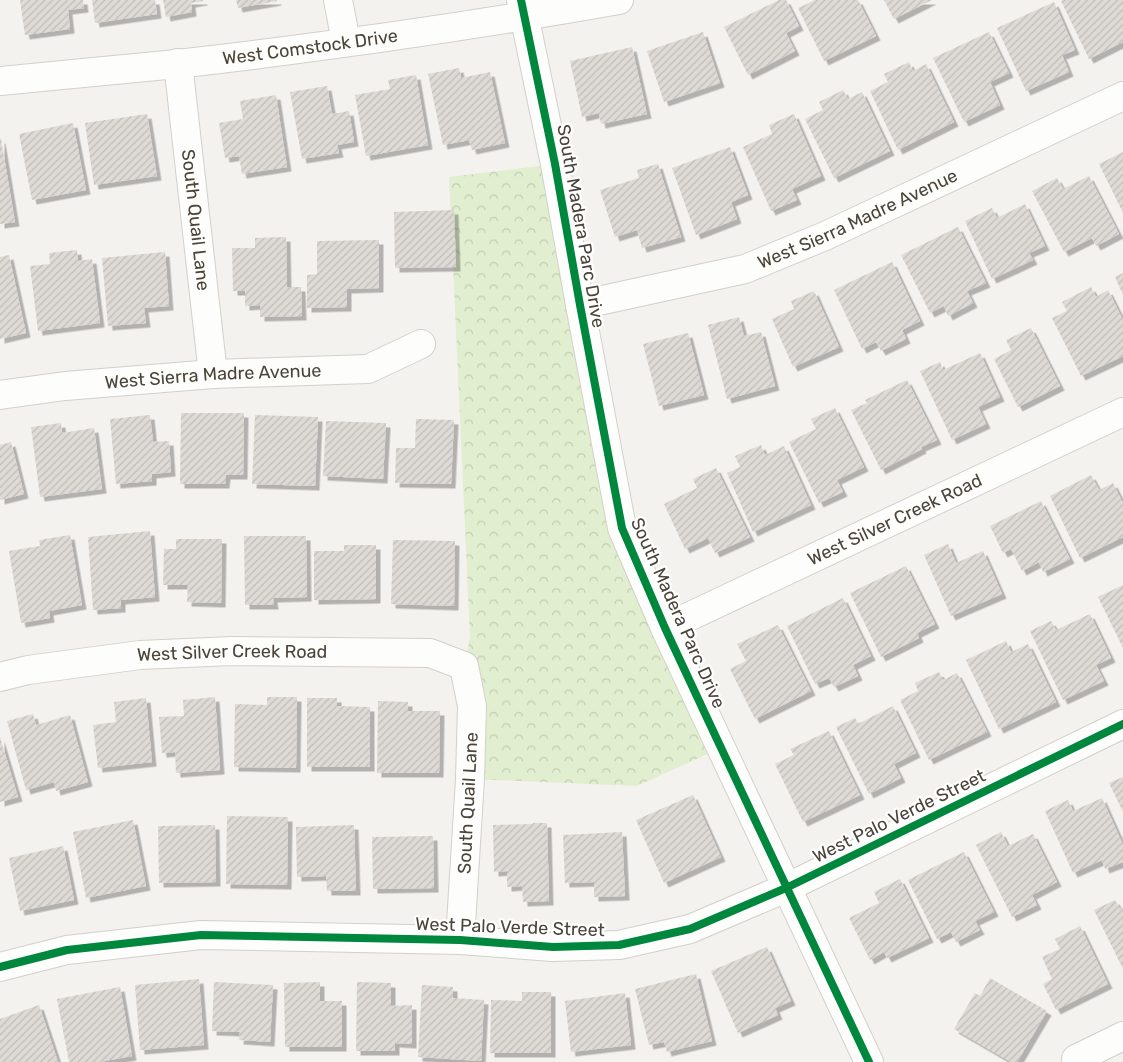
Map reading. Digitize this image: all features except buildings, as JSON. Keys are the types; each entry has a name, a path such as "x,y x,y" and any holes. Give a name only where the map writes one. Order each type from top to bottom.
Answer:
{"street":[{"path":"338,0 346,42"},
{"name":"West Comstock Drive","path":"0,81 178,64 346,42 523,8 619,0"},
{"name":"South Madera Parc Drive","path":"523,8 555,164 622,528 665,628 869,1062"},
{"name":"South Quail Lane","path":"178,64 213,374"},
{"name":"West Sierra Madre Avenue","path":"580,304 744,269 825,236 1123,96"},
{"name":"West Sierra Madre Avenue","path":"0,395 66,386 213,374 368,369 421,344"},
{"name":"West Silver Creek Road","path":"665,628 1123,412"},
{"name":"West Silver Creek Road","path":"0,677 28,670 140,655 232,651 430,653 464,666"},
{"name":"South Quail Lane","path":"460,940 470,779 472,706 464,666"},
{"name":"West Palo Verde Street","path":"0,967 67,950 201,935 460,940 553,947 619,945 690,929 786,888 1123,724"},
{"path":"1076,1061 1123,1036"}],"green space":[{"path":"555,164 622,528 721,748 637,786 470,779 464,666 470,638 449,177"}],"cycle path":[{"path":"521,0 555,164 622,528 665,628 869,1062"},
{"path":"0,967 67,950 201,935 460,940 553,947 619,945 690,929 786,888 1123,724"}]}
